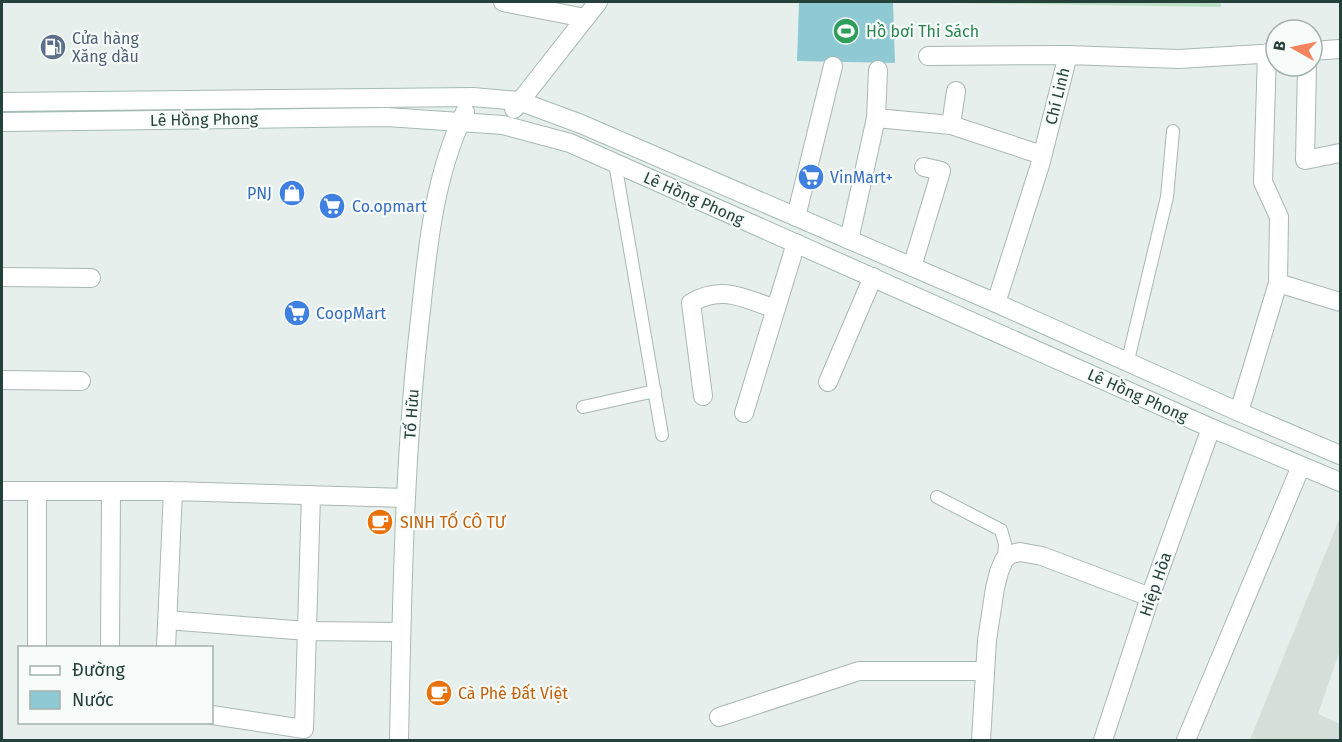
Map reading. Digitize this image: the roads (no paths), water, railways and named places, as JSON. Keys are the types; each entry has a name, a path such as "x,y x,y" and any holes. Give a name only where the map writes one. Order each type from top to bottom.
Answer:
{"street":[{"path":"503,2 585,18"},
{"path":"503,124 598,2"},
{"path":"1324,50 1341,49"},
{"name":"Chí Linh","path":"996,303 1042,155 1068,55 1179,59 1264,54"},
{"path":"928,56 1068,55"},
{"path":"796,217 833,66"},
{"path":"849,240 876,118 878,70"},
{"path":"1239,412 1278,283 1279,217 1263,182 1270,78"},
{"path":"1307,78 1305,160 1341,153"},
{"path":"951,125 956,91"},
{"name":"Lê Hồng Phong","path":"2,102 473,97 519,101 580,124 1128,360 1239,412 1341,454"},
{"name":"Tố Hữu","path":"399,741 406,498 416,352 428,248 441,175 461,121 473,97"},
{"name":"Lê Hồng Phong","path":"2,122 387,117 503,124 570,143 1211,428 1341,482"},
{"path":"876,118 951,125 1042,155"},
{"path":"912,267 941,171 924,167"},
{"path":"744,413 796,243"},
{"path":"2,277 91,278"},
{"path":"828,382 873,277"},
{"path":"1278,283 1341,302"},
{"path":"703,396 691,303 702,296 728,293 776,309"},
{"path":"2,380 81,381"},
{"name":"Hiệp Hòa","path":"1103,741 1150,597 1211,428"},
{"path":"1186,741 1301,466"},
{"path":"2,491 173,491 406,498"},
{"path":"37,491 37,646"},
{"path":"166,646 173,491"},
{"path":"110,646 111,492"},
{"path":"213,715 304,729 311,495"},
{"path":"981,741 984,671 995,588 1004,560 1011,554 1020,552 1042,556 1150,597"},
{"path":"166,620 307,631 401,632"},
{"path":"719,717 859,671 984,671"}],"lane":[{"path":"1128,360 1167,197 1173,131"},
{"path":"615,163 662,435"},
{"path":"583,407 655,391"},
{"path":"937,497 1001,531 1005,544 1004,560"}],"water":[{"name":"Hồ bơi Thi Sách","path":"799,2 893,2 895,63 797,61"}],"place":[{"name":"Hồ bơi Thi Sách","path":"846,31"},
{"name":"Cửa hàng Xăng dầu","path":"53,47"},
{"name":"VinMart+","path":"811,177"},
{"name":"PNJ","path":"292,193"},
{"name":"Co.opmart","path":"332,206"},
{"name":"CoopMart","path":"297,313"},
{"name":"SINH TỐ CÔ TƯ","path":"380,522"},
{"name":"Cà Phê Đất Việt","path":"439,693"}]}
